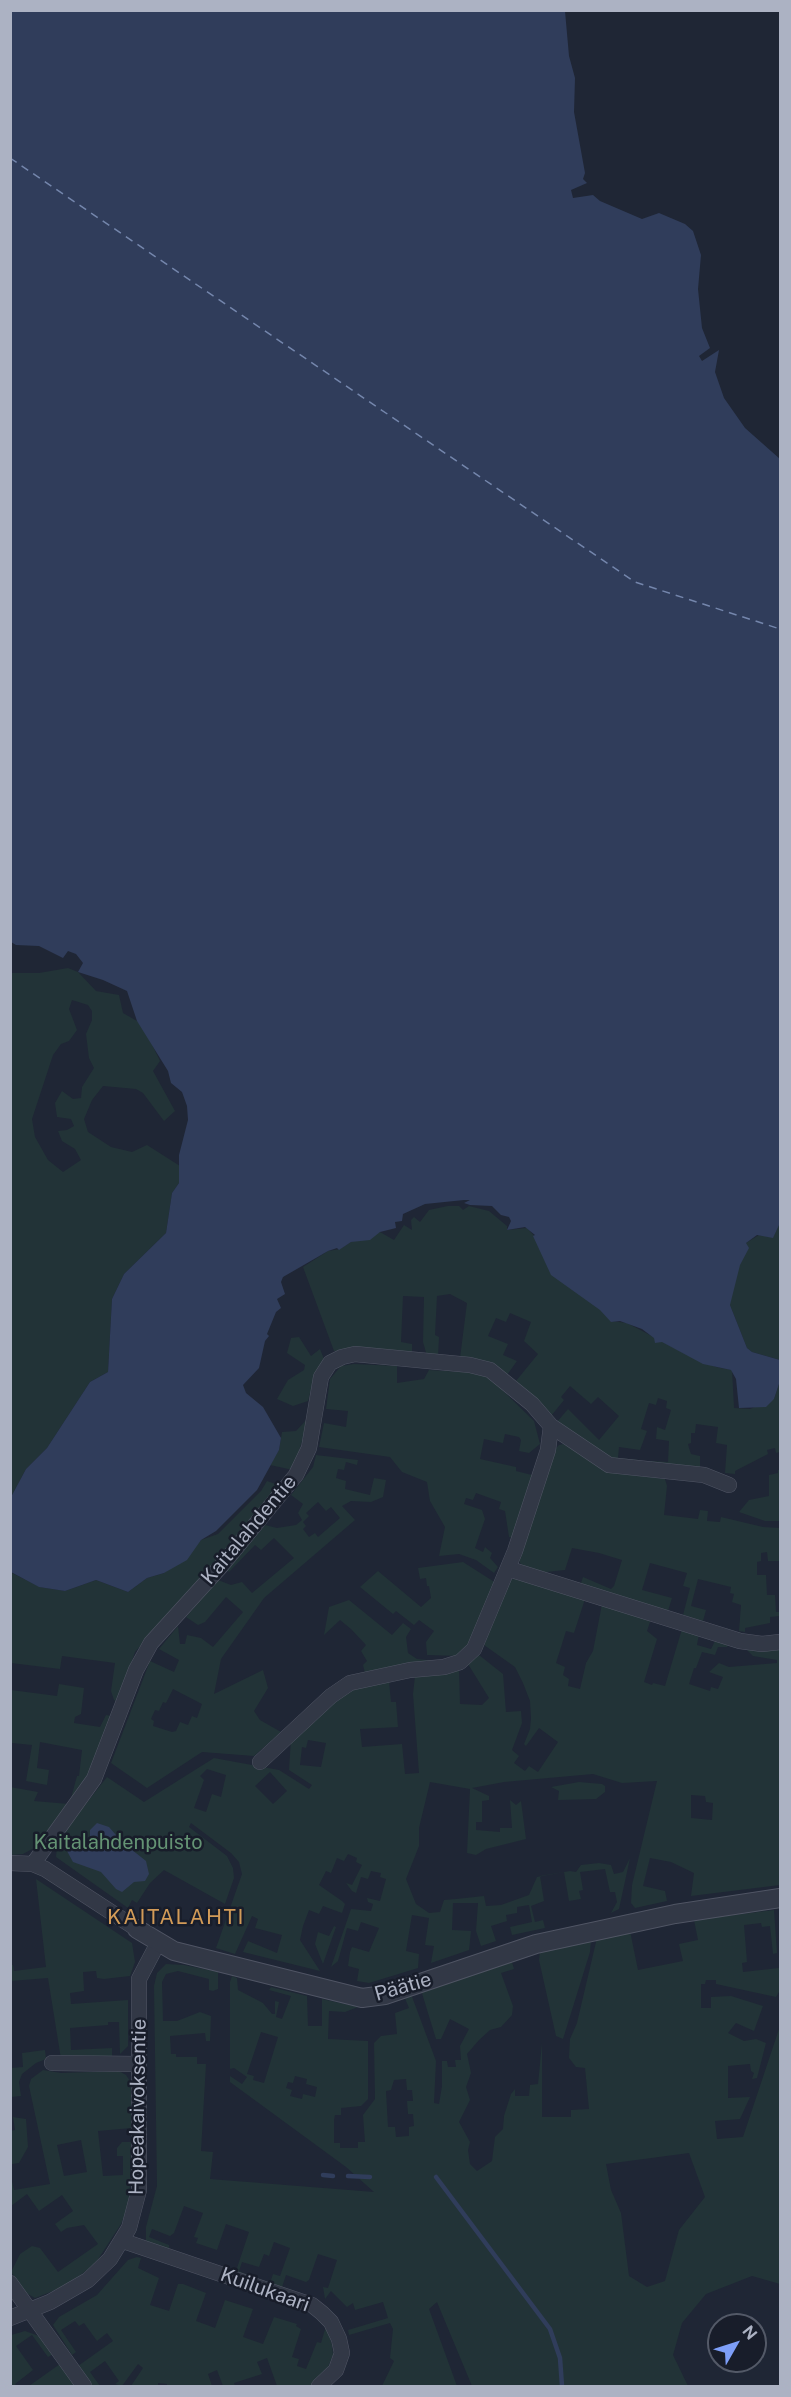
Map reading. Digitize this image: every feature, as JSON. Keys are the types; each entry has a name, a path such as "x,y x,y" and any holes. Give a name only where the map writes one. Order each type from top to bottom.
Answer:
{"street":[{"name":"Kaitalahdentie","path":"33,1864 94,1779 136,1670 151,1643 222,1565 296,1475 309,1448 321,1377 330,1363 355,1354 481,1366 500,1376 532,1404 551,1426 609,1465 704,1475 729,1485"},
{"path":"260,1762 286,1736 350,1683 410,1670 444,1667 466,1658 474,1649 509,1569 548,1450 551,1426"},
{"path":"509,1569 740,1641 762,1644 780,1642"},
{"name":"Päätie","path":"10,1863 33,1864 174,1951 353,1997 373,1997 536,1944 675,1914 780,1898"},
{"name":"Hopeakaivoksentie","path":"10,2318 72,2291 88,2280 123,2241 134,2216 140,2190 139,1979 158,1943"},
{"path":"52,2064 139,2064"},
{"name":"Kuilukaari","path":"123,2241 312,2305 331,2322 339,2339 342,2354 336,2370 319,2386"},
{"path":"10,2283 84,2386"}],"green space":[{"path":"68,968 78,972 96,991 119,995 123,1013 144,1028 160,1061 153,1071 175,1111 164,1121 143,1093 136,1089 103,1086 92,1100 84,1119 88,1132 111,1147 132,1152 147,1145 180,1166 179,1183 172,1193 166,1233 124,1274 112,1299 108,1372 90,1382 47,1448 26,1469 11,1497 11,973 39,973","holes":["72,1000 88,1005 92,1011 92,1020 86,1034 89,1058 94,1068 82,1087 81,1098 73,1099 62,1091 55,1103 57,1117 71,1119 74,1126 58,1131 62,1141 75,1149 81,1160 63,1172 48,1160 35,1137 32,1119 53,1055 61,1044 69,1041 77,1030 69,1009"]},
{"path":"459,1206 463,1210 469,1206 489,1211 507,1226 507,1230 527,1228 611,1321 627,1323 686,1354 716,1367 732,1370 734,1408 750,1409 774,1399 780,1381 780,1452 776,1453 775,1448 767,1450 768,1454 735,1471 735,1474 725,1473 727,1445 716,1443 718,1427 696,1424 695,1433 691,1433 691,1443 688,1444 691,1454 700,1456 700,1470 651,1464 651,1461 668,1462 669,1441 656,1439 657,1427 665,1430 671,1410 666,1408 667,1401 658,1398 656,1405 649,1403 641,1429 647,1431 640,1450 619,1447 618,1458 640,1460 639,1463 611,1460 557,1422 568,1409 599,1440 619,1416 598,1397 591,1404 570,1386 561,1397 564,1400 551,1416 516,1381 538,1354 524,1341 531,1322 510,1313 506,1322 496,1318 488,1336 508,1344 503,1355 517,1361 507,1375 460,1358 467,1303 450,1294 437,1296 435,1335 439,1337 438,1356 427,1356 423,1342 424,1297 403,1296 401,1342 412,1344 412,1354 334,1351 303,1267 328,1251 340,1249 351,1242 380,1232 394,1240 404,1225 412,1230 411,1220 414,1217 420,1222 429,1210"},
{"path":"780,1223 780,1360 752,1352 747,1348 730,1305 732,1243 746,1243 759,1235 773,1237"},
{"path":"299,1337 311,1356 320,1349 324,1359 315,1374 308,1401 293,1406 277,1399 288,1380 304,1370 305,1365 287,1353 291,1338"},
{"path":"354,1364 397,1366 397,1383 424,1379 429,1370 480,1373 494,1382 534,1421 540,1444 529,1453 519,1451 521,1440 519,1437 505,1434 503,1443 484,1439 480,1459 516,1467 516,1471 532,1475 514,1539 509,1537 505,1511 499,1509 501,1502 476,1493 473,1500 466,1498 464,1504 482,1510 485,1519 475,1548 483,1552 485,1547 492,1553 490,1558 498,1567 494,1573 476,1560 459,1554 439,1556 445,1527 430,1501 427,1482 402,1472 390,1457 319,1447 324,1423 346,1427 348,1411 326,1409 330,1379 341,1366"},
{"path":"310,1416 293,1470 270,1465 279,1450 282,1432 296,1431"},
{"path":"563,1444 618,1473 665,1479 667,1486 664,1515 698,1519 700,1510 708,1511 707,1521 720,1522 721,1517 763,1527 780,1528 780,1561 768,1561 767,1552 761,1553 761,1561 757,1562 757,1575 766,1575 767,1595 775,1595 776,1612 780,1612 780,1616 770,1617 770,1623 745,1628 745,1632 739,1631 741,1605 732,1602 734,1594 730,1593 731,1587 698,1579 691,1606 706,1610 703,1621 683,1615 690,1588 683,1586 687,1573 650,1563 642,1590 672,1598 668,1611 580,1586 583,1577 611,1589 614,1586 622,1560 599,1553 572,1548 565,1570 537,1573 527,1569 520,1563 519,1557 554,1450"},
{"path":"316,1455 358,1460 357,1465 346,1462 344,1470 338,1469 336,1478 346,1481 345,1489 370,1495 374,1478 386,1480 383,1497 371,1502 351,1501 342,1506 355,1520 264,1598 221,1659 214,1694 263,1670 268,1688 254,1711 260,1720 281,1732 254,1756 202,1752 147,1788 111,1763 150,1661 174,1672 179,1660 159,1649 178,1626 180,1644 185,1644 187,1635 201,1638 213,1647 243,1612 226,1597 205,1622 198,1625 186,1617 218,1580 231,1585 242,1582 252,1593 294,1558 274,1538 261,1550 255,1545 229,1572 227,1570 265,1525 277,1528 296,1525 302,1520 298,1513 303,1504 291,1495 313,1467","holes":["318,1502 326,1511 331,1507 340,1518 318,1537 315,1533 309,1537 303,1529 306,1526 303,1522 309,1516 306,1513","173,1689 202,1704 197,1718 192,1716 188,1725 180,1722 176,1731 172,1732 153,1726 154,1721 151,1719 155,1710 159,1711 163,1702 166,1703"]},
{"path":"780,1470 780,1521 765,1521 739,1512 749,1500 769,1496 769,1475 778,1473"},
{"path":"267,1481 281,1486 135,1652 118,1702 114,1700 111,1691 115,1663 62,1656 60,1669 11,1663 10,1572 40,1587 65,1591 96,1580 128,1592 147,1578 164,1573 201,1540 218,1534 261,1491"},
{"path":"463,1562 496,1583 472,1643 460,1656 427,1655 426,1642 434,1631 419,1620 414,1625 396,1611 393,1614 360,1587 378,1571 421,1607 431,1598 426,1578 420,1579 418,1568"},
{"path":"517,1578 585,1599 574,1633 566,1631 556,1663 565,1667 563,1675 569,1679 568,1686 580,1689 586,1663 593,1651 602,1604 651,1619 647,1631 657,1639 644,1682 652,1685 653,1683 665,1686 682,1629 699,1634 697,1645 711,1649 716,1639 729,1643 727,1647 718,1647 715,1655 702,1652 694,1668 689,1684 710,1691 711,1687 718,1689 723,1677 709,1672 719,1663 729,1667 777,1663 777,1660 753,1656 744,1647 780,1650 780,1885 691,1896 694,1873 671,1862 650,1858 643,1886 665,1891 667,1901 635,1908 631,1903 632,1885 657,1781 622,1783 593,1774 504,1782 472,1788 489,1796 489,1800 482,1801 482,1822 476,1822 476,1830 500,1832 500,1828 512,1828 510,1800 516,1805 521,1801 526,1839 486,1849 476,1855 467,1853 470,1789 430,1782 419,1828 419,1846 406,1879 416,1904 429,1913 440,1912 444,1900 484,1896 486,1906 501,1905 529,1895 537,1877 540,1876 544,1901 531,1906 535,1922 543,1920 545,1928 512,1935 510,1927 532,1922 529,1905 517,1907 517,1913 506,1915 507,1921 491,1926 496,1941 481,1946 476,1931 478,1903 453,1903 452,1930 471,1931 469,1950 431,1963 434,1946 425,1945 429,1918 412,1915 406,1951 419,1954 418,1968 369,1983 357,1981 359,1969 348,1966 350,1952 352,1947 369,1952 379,1928 361,1922 358,1931 347,1928 338,1961 331,1967 351,1909 371,1911 373,1904 368,1902 367,1898 380,1901 386,1879 380,1877 381,1873 371,1871 368,1879 361,1877 356,1893 352,1891 346,1883 352,1885 362,1865 356,1862 357,1858 348,1854 344,1861 337,1858 331,1873 326,1871 319,1885 345,1904 342,1913 323,1906 319,1914 309,1910 303,1926 300,1940 320,1971 243,1952 248,1941 277,1953 282,1935 255,1928 258,1919 252,1916 235,1954 216,1948 242,1874 239,1862 231,1853 191,1823 189,1827 227,1856 233,1868 234,1878 225,1904 164,1870 150,1883 137,1903 132,1900 128,1908 56,1857 55,1843 107,1777 144,1802 214,1758 279,1770 309,1789 312,1785 289,1770 291,1739 347,1689 389,1681 391,1702 396,1702 398,1727 360,1729 362,1747 402,1744 405,1774 419,1773 413,1694 415,1676 459,1669 460,1704 482,1705 489,1698 468,1664 479,1655 503,1674 506,1712 521,1711 522,1723 512,1750 519,1756 514,1763 525,1771 529,1766 538,1772 558,1742 539,1728 526,1746 524,1744 530,1729 531,1718 530,1701 523,1683 515,1667 484,1645 510,1580","holes":["308,1740 326,1743 321,1767 300,1765 302,1747 306,1748","207,1769 226,1775 221,1797 212,1794 206,1812 194,1808 204,1780 200,1776","270,1772 287,1791 273,1804 255,1786","691,1795 705,1796 706,1802 713,1803 712,1820 691,1818"]},
{"path":"349,1600 392,1635 403,1623 411,1629 406,1637 408,1653 417,1659 436,1661 365,1673 363,1665 367,1661 361,1651 366,1645 351,1629 340,1620 324,1635 329,1607"},
{"path":"59,1684 84,1688 81,1714 75,1717 74,1723 100,1727 106,1715 112,1716 86,1781 73,1799 71,1798 77,1776 79,1776 82,1750 40,1742 37,1768 49,1770 47,1785 26,1781 32,1745 12,1743 11,1739 11,1690 57,1696"},
{"path":"579,1782 602,1784 605,1786 605,1792 596,1799 558,1800 559,1791 551,1787"},
{"name":"Kaitalahdenpuisto","path":"10,1787 38,1792 34,1801 69,1804 34,1848 23,1854 11,1855"},
{"path":"630,1858 619,1909 611,1913 617,1902 615,1892 610,1892 605,1869 580,1872 583,1890 579,1891 581,1899 569,1901 564,1872 576,1872 581,1865 599,1863 611,1865 614,1874 623,1872"},
{"path":"36,1879 132,1943 135,1962 130,1976 104,1979 97,1978 96,1971 83,1972 84,1991 70,1993 71,2004 128,2000 128,2046 120,2054 119,2022 70,2028 71,2050 112,2048 112,2059 61,2059 48,1978 11,1981 10,1965 13,1965 14,1971 46,1967"},
{"path":"774,1910 777,1953 773,1954 770,1926 762,1927 761,1923 744,1925 747,1962 742,1963 743,1972 779,1968 779,1992 776,1997 716,1984 716,1980 706,1980 705,1984 701,1984 701,2008 711,2008 711,1997 731,1996 763,2006 754,2031 736,2023 728,2033 744,2041 756,2039 766,2043 757,2078 752,2079 754,2073 751,2071 750,2064 728,2066 728,2098 750,2097 740,2119 715,2121 717,2139 743,2137 780,2026 780,2284 752,2276 706,2294 682,2323 673,2355 688,2386 472,2386 437,2302 429,2309 457,2386 382,2386 394,2361 390,2358 393,2329 390,2323 349,2335 348,2330 388,2318 383,2302 355,2310 353,2303 347,2307 331,2291 325,2299 323,2287 328,2288 337,2260 318,2254 309,2280 306,2282 286,2275 282,2287 270,2283 273,2274 280,2276 290,2248 274,2242 269,2256 264,2254 259,2267 242,2262 239,2271 249,2275 236,2271 249,2232 226,2224 217,2250 196,2243 198,2238 194,2237 203,2213 184,2206 174,2233 170,2236 152,2229 149,2237 169,2245 169,2249 146,2241 146,2227 157,2186 154,1986 157,1973 166,1964 218,1972 218,1989 213,1991 209,1990 209,1979 178,1971 166,1974 162,1982 163,2021 177,2021 200,2012 211,2016 210,2041 206,2041 205,2033 170,2036 171,2054 176,2054 176,2057 197,2057 197,2064 206,2064 201,2151 213,2152 210,2179 374,2192 346,2167 230,2082 230,2076 242,2084 247,2077 234,2068 230,2069 230,1982 232,1976 237,1978 238,1990 263,2003 272,2014 275,2014 275,2001 279,2002 276,2017 282,2019 291,1996 269,1990 271,1987 307,1996 308,2026 322,2026 322,1999 358,2007 345,2012 329,2011 328,2039 368,2041 368,2099 361,2106 341,2108 341,2115 335,2115 334,2120 334,2143 340,2143 340,2148 358,2148 358,2142 365,2142 363,2115 375,2099 374,2043 381,2036 397,2034 395,2013 409,2008 404,1996 411,1994 436,2061 434,2103 439,2104 442,2061 447,2061 448,2067 456,2067 455,2060 461,2060 460,2046 469,2029 450,2019 441,2039 436,2039 421,1990 511,1959 514,1969 501,1973 513,2006 512,2015 501,2027 490,2030 467,2054 471,2073 466,2087 470,2100 459,2122 470,2142 468,2150 470,2164 477,2171 492,2161 495,2137 503,2129 504,2116 511,2094 515,2089 515,2096 529,2096 530,2085 538,2084 542,2043 542,2117 571,2117 571,2110 589,2109 585,2068 576,2067 569,2058 570,2039 577,2023 597,1938 630,1931 638,1970 683,1961 679,1944 698,1940 694,1920","holes":["261,2032 278,2037 264,2083 253,2080 254,2076 247,2074","295,2076 307,2079 306,2084 317,2087 315,2097 303,2094 302,2099 290,2096 292,2090 286,2088 288,2082 293,2083","406,2079 407,2090 412,2090 413,2101 407,2101 408,2114 413,2114 414,2126 409,2127 409,2136 396,2137 395,2127 388,2127 386,2091 391,2090 394,2080","689,2153 705,2197 679,2230 665,2281 647,2287 629,2276 621,2213 611,2190 606,2164"]},
{"path":"334,1926 336,1927 323,1964 315,1944 318,1932 329,1936"},
{"path":"591,1940 590,1952 563,2039 556,2036 539,1960 540,1951"},
{"path":"45,2050 46,2059 36,2063 22,2074 19,2082 21,2096 11,2097 11,2068 23,2067 22,2053"},
{"path":"43,2070 61,2073 119,2071 126,2075 132,2084 132,2128 98,2131 103,2176 123,2175 123,2156 117,2156 117,2148 122,2142 131,2142 128,2207 121,2224 95,2264 66,2286 35,2298 26,2293 11,2272 20,2254 32,2246 40,2248 58,2272 98,2244 84,2225 67,2228 61,2232 55,2224 73,2211 62,2195 39,2211 27,2194 11,2206 11,2177 14,2190 50,2184 29,2086 31,2079","holes":["81,2140 87,2172 64,2176 57,2145"]},
{"path":"13,2117 26,2119 28,2147 19,2163 12,2164 10,2131 15,2130"},
{"path":"141,2258 138,2268 159,2278 150,2305 169,2311 178,2284 183,2284 206,2293 196,2321 215,2328 225,2300 253,2309 243,2337 263,2344 274,2317 297,2324 296,2326 301,2329 292,2357 299,2359 297,2366 306,2369 317,2342 321,2343 326,2326 333,2355 328,2367 317,2383 308,2386 277,2386 267,2358 257,2362 262,2374 234,2383 235,2386 223,2386 217,2370 208,2374 212,2386 167,2386 167,2384 158,2383 158,2386 131,2386 143,2368 138,2364 122,2386 115,2384 119,2381 105,2361 90,2372 100,2386 92,2386 78,2366 113,2341 107,2333 97,2341 84,2323 79,2326 75,2321 61,2330 76,2352 72,2355 53,2325 59,2317 97,2295 128,2260"},
{"path":"25,2331 39,2336 53,2354 48,2357 32,2335 16,2346 33,2370 15,2384 17,2386 11,2386 11,2335"},
{"path":"60,2364 77,2386 29,2386"}],"water":[{"path":"11,10 565,11 569,56 575,78 574,112 585,173 583,179 587,183 571,190 573,198 593,195 600,201 642,219 659,213 685,224 693,231 701,255 698,289 702,328 710,348 699,356 702,361 719,350 715,372 724,398 745,428 780,459 780,1223 773,1238 757,1235 746,1243 749,1248 740,1265 730,1305 747,1348 752,1352 780,1360 780,1381 774,1399 766,1407 739,1408 736,1379 731,1370 703,1364 662,1342 655,1343 654,1338 642,1329 620,1321 611,1322 600,1310 551,1275 533,1236 535,1235 525,1227 507,1230 511,1221 509,1217 501,1215 492,1206 464,1203 470,1200 425,1204 403,1214 402,1221 395,1222 396,1228 380,1232 370,1240 351,1242 339,1250 337,1248 328,1251 283,1277 281,1282 285,1294 277,1299 281,1308 276,1312 267,1334 269,1336 265,1341 259,1368 243,1385 246,1393 263,1407 281,1438 279,1450 257,1490 216,1531 201,1540 187,1560 164,1573 147,1578 128,1592 96,1580 65,1591 39,1587 11,1572 11,1497 26,1469 47,1448 90,1382 108,1372 112,1299 124,1274 166,1233 172,1193 179,1183 179,1155 188,1120 187,1106 182,1092 171,1083 168,1071 137,1021 127,991 78,972 83,963 76,954 68,951 63,958 39,946 16,945 11,942"},
{"path":"97,1823 109,1827 122,1842 146,1861 149,1874 145,1881 134,1882 122,1892 116,1889 101,1872 73,1862 67,1851 78,1840 85,1845 90,1841 90,1830"}],"waterway":[{"path":"323,2175 333,2176"},
{"path":"348,2176 370,2177"},
{"path":"436,2177 550,2329 560,2358 562,2386"}],"ferry route":[{"path":"10,158 635,582 780,629"}],"district":[{"name":"KAITALAHTI","path":"176,1918"}]}
